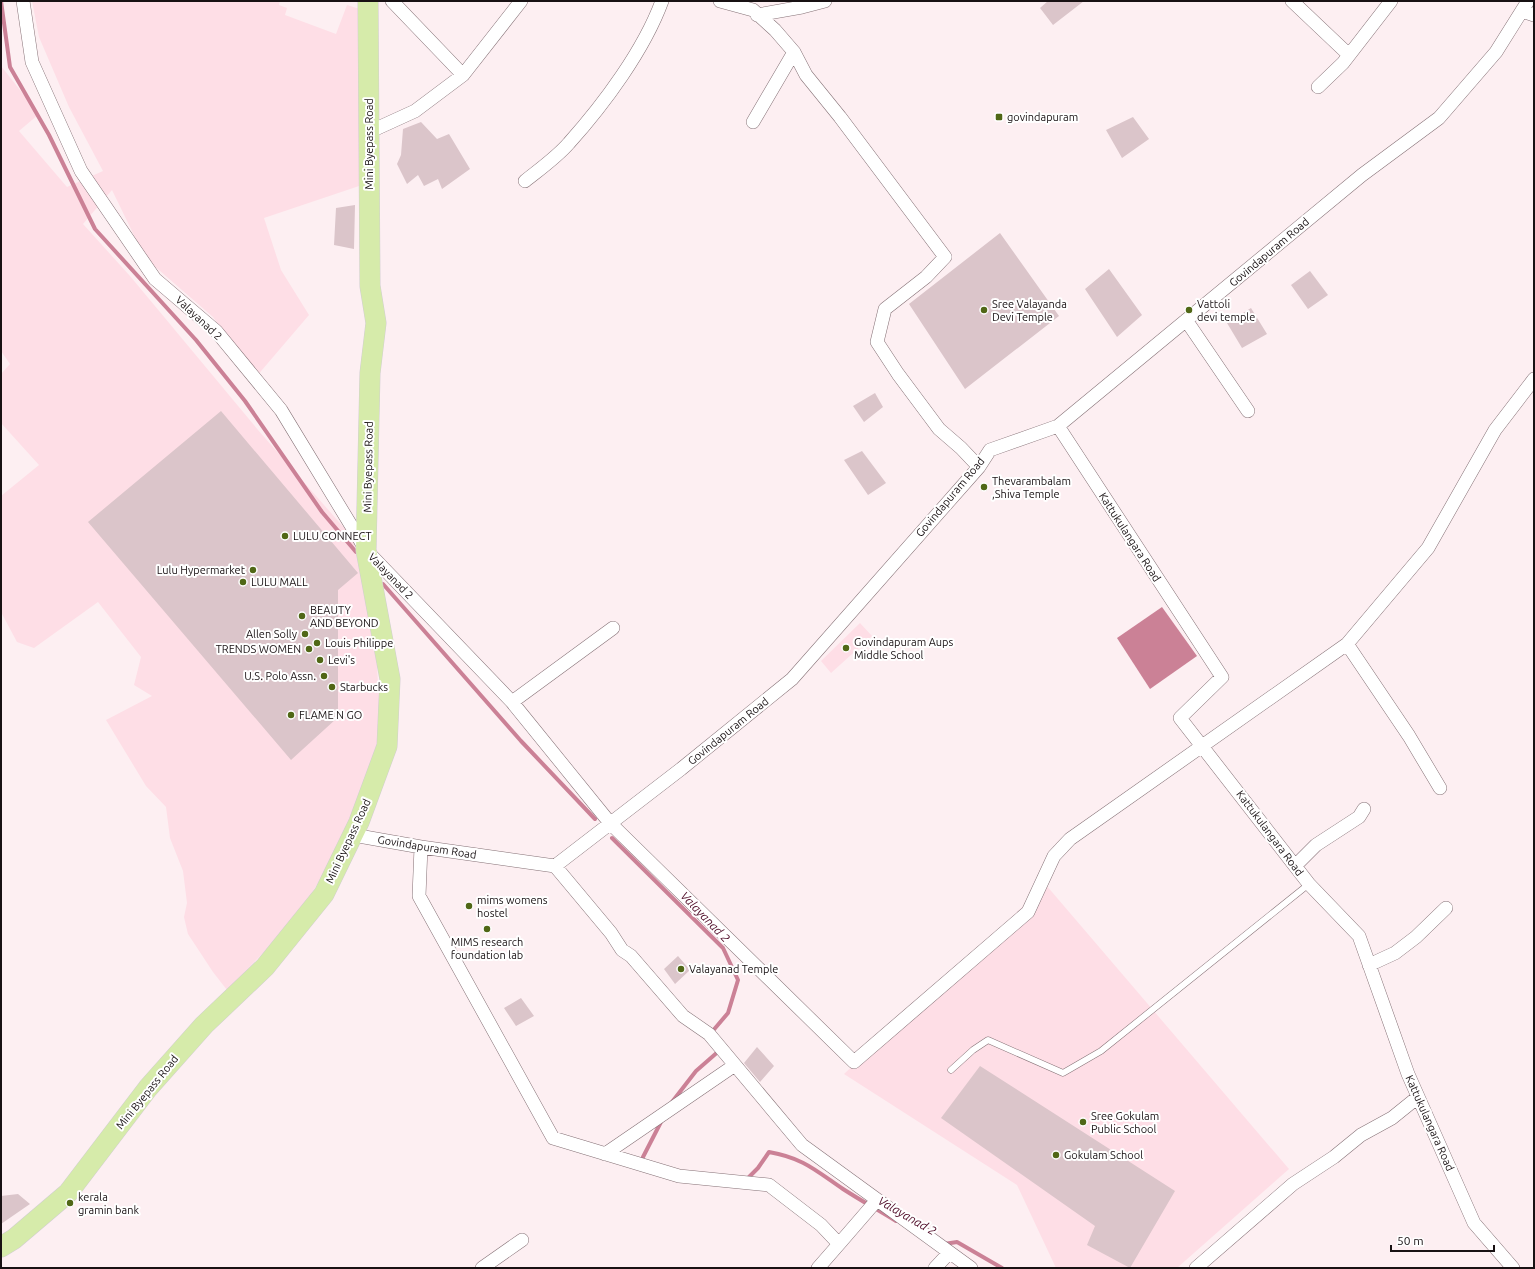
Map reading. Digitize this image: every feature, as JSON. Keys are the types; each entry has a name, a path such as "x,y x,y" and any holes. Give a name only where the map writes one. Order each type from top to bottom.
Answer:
{"main road":[{"name":"Mini Byepass Road","path":"1,1247 14,1239 68,1193 148,1088 204,1025 265,967 324,894 359,822 387,746 390,680 366,550 370,373 376,323 370,286 368,1"}],"street":[{"name":"Valayanad 2","path":"23,1 32,62 81,171 155,279 216,332 281,410 366,550 512,702 610,824 854,1062 1028,912 1054,856 1070,839 1203,745"},
{"path":"392,1 463,75"},
{"path":"369,132 415,111 463,75 521,1"},
{"path":"525,182 568,144 605,98 632,59 658,13 662,1"},
{"path":"720,1 753,10 775,30 794,52 806,75 840,117 945,257 926,277 885,309 877,342 898,374 939,429 961,448 978,467"},
{"path":"758,15 825,1"},
{"path":"1292,1 1349,55"},
{"path":"1318,87 1349,55 1391,1"},
{"name":"Govindapuram Road","path":"353,835 421,847 555,866 681,769 792,679 978,467 990,450 1058,426 1362,175 1438,118 1496,52 1528,9"},
{"path":"753,122 794,52"},
{"path":"1186,320 1248,411"},
{"path":"1203,745 1347,644 1428,548 1495,430 1534,379"},
{"name":"Kattukulangara Road","path":"1058,426 1222,677 1180,718 1203,745 1309,884 1359,936 1408,1074 1474,1222 1512,1268"},
{"path":"512,702 614,628"},
{"path":"1347,644 1409,736 1440,788"},
{"path":"1295,866 1316,845 1358,817 1364,809"},
{"path":"421,847 419,896 553,1138 679,1176 770,1185 821,1225 839,1244"},
{"path":"555,866 611,933 622,950 631,956 683,1016 709,1034 802,1145 971,1268"},
{"path":"1369,965 1395,953 1416,937 1446,908"},
{"path":"605,1154 735,1065"},
{"path":"1196,1268 1293,1184 1334,1157 1361,1135 1392,1118 1418,1097"},
{"path":"818,1268 877,1200"},
{"path":"482,1268 522,1240"},
{"path":"935,1268 949,1253"}],"lane":[{"path":"950,1070 973,1050 988,1040 1063,1073 1101,1051 1309,884"}],"shaded area":[{"path":"32,1 280,1 279,5 287,8 285,15 336,34 347,5 363,10 365,184 264,218 281,270 309,315 256,377 213,317 152,264 148,264 112,190 83,224 130,276 258,430 361,547 376,651 381,730 354,821 298,917 227,990 213,972 188,934 184,917 187,903 183,871 170,838 166,807 146,786 106,720 152,696 134,685 141,657 98,602 34,648 17,642 1,612 1,496 39,465 1,423 1,374 10,364 1,351 1,66 39,114 19,131 67,187 103,171 69,107 39,37"},
{"path":"1162,607 1197,656 1150,689 1117,638"},
{"name":"Govindapuram Aups Middle School","path":"860,623 872,636 831,673 821,661"},
{"name":"Sree Gokulam Public School","path":"1046,885 1289,1169 1177,1268 1056,1268 1017,1185 844,1074"}],"building":[{"path":"1048,1 1084,1 1053,25 1040,8"},
{"path":"1133,117 1149,139 1122,158 1106,130"},
{"path":"421,122 437,139 449,134 470,169 442,189 438,179 424,186 418,175 407,184 397,164 401,155 403,129"},
{"path":"355,205 354,249 334,245 336,208"},
{"name":"Sree Valayanda Devi Temple","path":"1000,233 1059,316 965,389 909,304"},
{"path":"1109,269 1142,315 1117,337 1085,289"},
{"path":"1310,271 1328,295 1308,309 1291,285"},
{"path":"1251,308 1267,334 1242,348 1227,323"},
{"path":"875,393 883,407 864,422 853,406"},
{"name":"LULU MALL","path":"221,411 358,573 338,590 338,714 336,719 291,760 88,522"},
{"path":"862,451 886,483 868,495 844,460"},
{"path":"678,956 690,970 675,984 664,969"},
{"path":"521,998 534,1016 516,1026 504,1008"},
{"path":"757,1047 774,1066 760,1082 744,1063"},
{"name":"Gokulam School","path":"980,1066 1175,1191 1130,1268 1087,1245 1095,1226 941,1118"},
{"path":"18,1194 30,1204 1,1224 1,1196"}],"waterway":[{"path":"1,1 10,67 49,135 95,229 196,340 245,401 322,512 356,552"},
{"path":"383,584 521,741 595,819"},
{"name":"Valayanad 2","path":"612,838 723,948 738,980 728,1013 711,1033"},
{"name":"Valayanad 2","path":"672,1102 696,1071 720,1050"},
{"name":"Valayanad 2","path":"643,1157 662,1120"},
{"name":"Valayanad 2","path":"746,1180 758,1168 769,1152 781,1155 800,1161 896,1221"},
{"name":"Valayanad 2","path":"944,1244 957,1242 1002,1268"}],"place":[{"name":"govindapuram","path":"999,117"},
{"name":"Sree Valayanda Devi Temple","path":"984,310"},
{"name":"Vattoli devi temple","path":"1189,310"},
{"name":"Thevarambalam ,Shiva Temple","path":"984,487"},
{"name":"LULU CONNECT","path":"285,536"},
{"name":"Lulu Hypermarket","path":"253,570"},
{"name":"LULU MALL","path":"243,582"},
{"name":"BEAUTY AND BEYOND","path":"302,616"},
{"name":"Allen Solly","path":"305,634"},
{"name":"Louis Philippe","path":"317,643"},
{"name":"Govindapuram Aups Middle School","path":"846,648"},
{"name":"TRENDS WOMEN","path":"309,649"},
{"name":"Levi's","path":"320,660"},
{"name":"U.S. Polo Assn.","path":"324,676"},
{"name":"Starbucks","path":"332,687"},
{"name":"FLAME N GO","path":"291,715"},
{"name":"mims womens hostel","path":"469,906"},
{"name":"MIMS research foundation lab","path":"487,929"},
{"name":"Valayanad Temple","path":"681,969"},
{"name":"Sree Gokulam Public School","path":"1083,1122"},
{"name":"Gokulam School","path":"1056,1155"},
{"name":"kerala gramin bank","path":"70,1203"}]}
